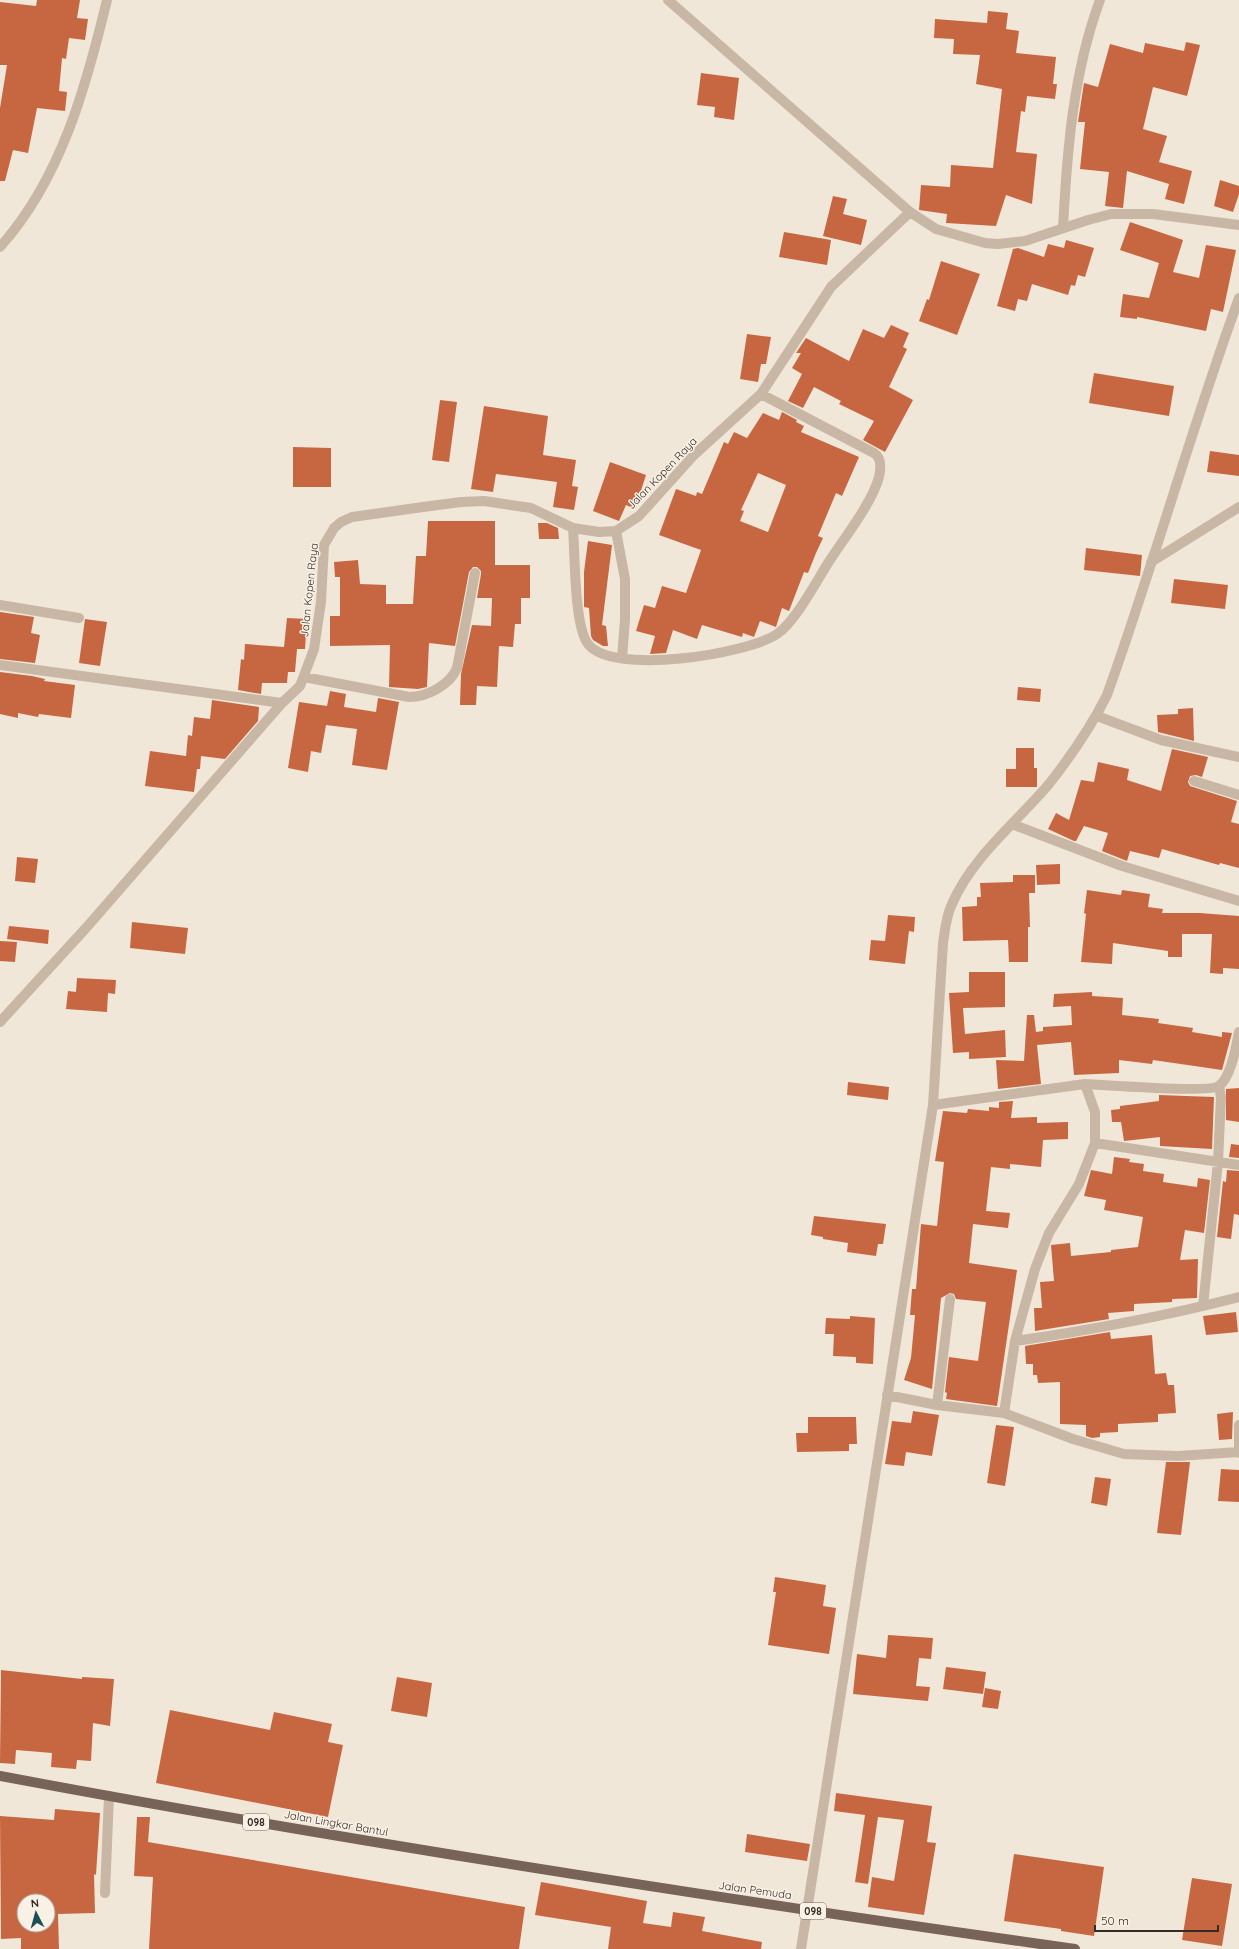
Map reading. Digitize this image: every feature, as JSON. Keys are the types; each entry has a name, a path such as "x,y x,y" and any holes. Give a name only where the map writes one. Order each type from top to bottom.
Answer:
{"main road":[{"name":"Jalan Lingkar Bantul","path":"0,1776 550,1871"},
{"name":"Jalan Pemuda","path":"550,1871 1075,1949"}],"street":[{"path":"0,247 30,210 59,153 72,121 95,49 107,0"},
{"path":"668,0 910,212 936,229 985,243 1011,244 1026,241 1088,220 1120,214 1153,214 1239,225"},
{"path":"1063,228 1066,164 1071,117 1084,53 1100,0"},
{"name":"Jalan Kopen Raya","path":"0,1022 86,928 282,703 300,686 316,641 321,602 324,545 334,528 341,522 352,517 461,502 484,501 531,508 574,528 600,532 616,531 639,516 694,455 761,394 831,287 910,212"},
{"path":"801,1949 886,1396 933,1105 943,943 947,917 951,906 965,880 1048,784 1077,747 1097,716 1115,672 1214,366 1239,298"},
{"path":"574,528 577,608 587,644 595,651 622,658 651,662 693,657 734,649 764,640 778,633 797,611 872,494 880,471 880,460 876,454 761,394"},
{"path":"1151,562 1239,507"},
{"path":"616,531 625,579 625,613 622,658"},
{"path":"304,677 409,696 425,695 445,683 452,678 457,668 475,573"},
{"path":"0,605 79,618"},
{"path":"0,665 282,703"},
{"path":"1097,716 1161,740 1239,757"},
{"path":"1194,782 1239,795"},
{"path":"1012,824 1122,866 1239,901"},
{"path":"1204,1306 1218,1162 1220,1086 1236,1056 1239,1032"},
{"path":"933,1105 1085,1084 1202,1090 1220,1086"},
{"path":"1004,1413 1015,1341 1035,1269 1049,1233 1079,1184 1096,1143 1095,1112 1085,1084"},
{"path":"1096,1143 1239,1165"},
{"path":"1015,1341 1077,1332 1204,1306 1239,1297 1239,1304"},
{"path":"937,1405 950,1298"},
{"path":"886,1396 937,1405 1004,1413 1073,1439 1124,1454 1178,1456 1239,1452 1239,1425"},
{"path":"105,1893 109,1796"}],"building":[{"path":"37,0 80,0 77,18 88,19 85,40 69,38 66,59 62,58 59,91 67,92 65,111 37,108 28,153 13,150 5,181 0,181 0,108 7,65 0,65 0,2 36,6"},
{"path":"988,11 1008,13 1006,29 1019,31 1016,53 1056,57 1053,84 1057,84 1055,99 1027,96 1025,112 1021,111 1016,152 1037,154 1032,204 1006,195 996,226 946,223 947,214 919,210 921,185 950,187 951,165 993,168 1002,89 976,84 980,55 953,54 954,39 934,38 935,19 987,23"},
{"path":"1186,42 1200,45 1187,96 1153,87 1143,129 1167,136 1159,162 1192,171 1184,204 1165,199 1169,184 1127,171 1123,208 1105,206 1109,172 1080,169 1085,122 1078,122 1084,83 1098,87 1110,44 1143,53 1145,43 1184,51"},
{"path":"701,73 739,78 734,120 714,117 715,107 697,105"},
{"path":"1220,180 1239,186 1239,194 1233,212 1214,206"},
{"path":"833,196 847,199 843,214 867,220 861,245 823,236"},
{"path":"1130,222 1183,240 1173,272 1199,278 1206,245 1236,250 1223,312 1211,309 1206,331 1137,317 1137,319 1120,317 1123,294 1149,298 1159,263 1120,250"},
{"path":"784,232 831,240 827,265 779,257"},
{"path":"1066,240 1094,248 1085,277 1078,275 1075,286 1071,285 1068,295 1032,284 1027,301 1018,299 1015,311 997,306 1013,249 1018,248 1044,257 1048,244 1064,248"},
{"path":"941,261 980,274 957,335 919,321 927,299 929,300"},
{"path":"891,325 909,333 903,347 907,349 889,387 913,400 885,452 863,440 874,421 839,404 841,401 814,387 803,408 788,401 802,374 792,368 801,353 796,353 806,338 849,361 863,329 884,338"},
{"path":"747,334 771,337 766,364 761,364 758,382 740,379"},
{"path":"1094,373 1174,386 1169,416 1089,403"},
{"path":"440,400 457,402 449,462 432,460"},
{"path":"484,406 548,416 543,455 576,460 572,486 578,487 574,510 553,507 557,482 496,474 493,492 471,489"},
{"path":"782,412 797,420 796,422 804,426 801,432 859,457 842,496 836,493 818,536 823,538 808,573 804,572 789,611 782,608 776,627 760,621 754,637 743,633 742,637 702,625 697,639 673,630 666,653 650,654 655,636 636,631 644,605 655,608 662,586 686,593 701,550 659,535 676,489 696,496 697,492 702,494 724,442 728,444 734,432 747,438 763,413 779,420","holes":["758,473 786,485 768,532 740,521 744,511 741,510"]},
{"path":"293,447 331,448 331,487 293,487"},
{"path":"1210,451 1239,455 1239,476 1207,472"},
{"path":"610,462 646,475 635,509 626,505 619,521 593,511"},
{"path":"428,521 495,521 495,565 530,565 530,598 521,598 521,624 515,624 513,647 499,646 497,687 477,686 476,705 460,705 461,674 472,625 491,626 492,598 477,598 481,571 477,567 473,567 469,572 455,646 429,643 427,687 418,689 389,687 390,645 330,646 330,616 340,616 340,577 335,577 334,562 358,560 360,584 386,585 386,604 413,604 416,556 426,556"},
{"path":"538,523 547,523 558,528 559,539 539,539"},
{"path":"588,541 612,545 602,625 606,626 608,646 603,646 593,640 591,636 589,608 584,607 584,572"},
{"path":"1086,548 1142,555 1140,576 1084,570"},
{"path":"1174,579 1228,585 1225,609 1171,603"},
{"path":"0,612 34,617 31,633 40,635 35,663 0,659"},
{"path":"287,618 307,619 305,649 297,649 295,672 288,672 287,683 262,683 261,694 238,690 241,659 244,660 245,644 284,647"},
{"path":"85,619 107,622 100,666 79,663"},
{"path":"0,672 32,676 45,679 44,681 75,685 71,718 39,714 38,717 18,713 18,718 0,714"},
{"path":"1018,687 1041,689 1040,702 1017,700"},
{"path":"330,691 346,694 344,707 376,712 378,698 399,702 387,770 352,765 357,729 326,725 321,753 311,751 308,772 288,768 299,702 327,706"},
{"path":"212,700 259,707 258,721 225,759 201,756 200,769 197,769 194,792 145,786 150,751 186,756 188,735 192,736 194,717 210,719"},
{"path":"1193,708 1194,741 1158,732 1157,715 1178,714 1178,709"},
{"path":"1016,748 1034,748 1034,768 1037,768 1037,787 1006,787 1006,769 1016,769"},
{"path":"1172,749 1208,757 1202,777 1196,775 1190,776 1188,782 1190,786 1237,801 1231,822 1239,824 1239,868 1220,863 1219,865 1162,849 1159,858 1130,851 1127,861 1102,851 1108,833 1084,826 1076,841 1074,841 1048,829 1056,813 1069,820 1081,780 1094,782 1098,762 1129,769 1127,780 1161,791"},
{"path":"17,857 38,859 35,883 15,881"},
{"path":"1060,864 1060,884 1037,885 1036,865"},
{"path":"1013,875 1035,875 1035,893 1029,893 1030,927 1028,927 1028,962 1009,962 1008,940 963,941 962,907 977,906 977,897 981,897 980,883 1013,882"},
{"path":"1087,890 1121,895 1122,890 1150,894 1148,907 1163,909 1162,913 1200,913 1239,916 1239,969 1223,968 1223,974 1210,973 1212,934 1182,934 1182,957 1168,957 1168,951 1113,943 1112,964 1081,962"},
{"path":"888,915 915,917 914,932 909,931 905,964 869,960 871,940 885,941"},
{"path":"132,922 188,928 185,954 130,948"},
{"path":"9,926 49,930 48,944 7,939"},
{"path":"0,941 17,942 15,962 0,961"},
{"path":"969,972 1005,972 1005,1007 963,1008 965,1034 1005,1030 1006,1057 969,1059 969,1052 953,1053 949,993 969,992"},
{"path":"77,978 116,980 115,994 108,993 107,1012 66,1009 68,991 76,992"},
{"path":"1092,992 1092,996 1123,998 1122,1015 1159,1019 1158,1023 1193,1028 1192,1032 1222,1037 1222,1032 1232,1033 1222,1070 1153,1060 1152,1064 1119,1060 1119,1073 1074,1075 1071,1042 1037,1045 1041,1084 998,1089 996,1060 1024,1061 1027,1015 1034,1015 1036,1032 1043,1031 1043,1027 1072,1025 1071,1006 1053,1007 1054,994"},
{"path":"848,1082 889,1087 888,1100 847,1095"},
{"path":"1239,1088 1239,1122 1226,1120 1226,1089"},
{"path":"1159,1095 1214,1097 1212,1149 1160,1146 1160,1137 1124,1141 1121,1122 1112,1122 1111,1110 1120,1109 1120,1106 1159,1101"},
{"path":"1013,1101 1011,1118 1037,1117 1037,1123 1068,1122 1068,1139 1043,1140 1041,1167 1010,1164 1010,1169 991,1167 986,1211 1010,1213 1008,1228 973,1224 969,1263 1017,1270 997,1406 946,1399 947,1393 945,1392 949,1357 978,1361 986,1302 956,1299 954,1294 950,1293 941,1298 932,1389 904,1380 911,1358 915,1315 910,1315 912,1289 916,1289 921,1224 937,1226 944,1162 935,1161 943,1111 967,1113 968,1109 989,1111 989,1107 999,1108 999,1102"},
{"path":"1231,1144 1239,1145 1239,1158 1229,1157"},
{"path":"1114,1157 1130,1159 1129,1162 1144,1164 1143,1171 1164,1174 1163,1182 1197,1187 1198,1178 1210,1180 1204,1233 1185,1230 1180,1260 1198,1259 1197,1298 1172,1299 1172,1302 1134,1304 1134,1311 1108,1313 1109,1319 1035,1331 1034,1308 1042,1308 1040,1282 1054,1281 1051,1245 1070,1243 1071,1256 1111,1252 1111,1250 1138,1247 1143,1217 1104,1210 1106,1200 1084,1196 1091,1170 1112,1174"},
{"path":"1227,1170 1239,1171 1239,1215 1234,1214 1231,1239 1217,1237 1223,1181 1226,1182"},
{"path":"814,1216 886,1224 883,1244 878,1244 876,1256 847,1252 848,1243 823,1239 823,1237 811,1235"},
{"path":"1236,1312 1238,1332 1206,1335 1203,1316"},
{"path":"850,1316 875,1318 873,1364 856,1363 856,1357 833,1356 834,1334 825,1334 826,1318 850,1319"},
{"path":"1110,1332 1111,1339 1152,1335 1155,1374 1166,1373 1168,1385 1174,1385 1176,1413 1158,1414 1158,1422 1118,1424 1118,1432 1100,1433 1100,1437 1092,1438 1086,1436 1086,1425 1060,1424 1060,1382 1038,1383 1037,1375 1033,1375 1033,1364 1026,1364 1025,1346"},
{"path":"913,1411 939,1415 932,1456 906,1452 904,1466 885,1464 892,1421 911,1423"},
{"path":"1233,1412 1232,1439 1219,1440 1217,1414"},
{"path":"808,1417 856,1417 857,1444 849,1444 849,1451 797,1452 796,1433 808,1433"},
{"path":"996,1425 1014,1427 1005,1486 987,1483"},
{"path":"1166,1462 1190,1462 1181,1535 1157,1533"},
{"path":"1221,1469 1239,1470 1239,1502 1218,1501"},
{"path":"1095,1477 1111,1479 1107,1506 1091,1503"},
{"path":"775,1577 826,1585 823,1606 836,1608 829,1654 768,1645 776,1592 773,1592"},
{"path":"888,1635 933,1638 931,1659 919,1658 916,1686 930,1687 928,1701 853,1694 857,1654 886,1658"},
{"path":"946,1667 986,1672 983,1694 943,1689"},
{"path":"1,1670 82,1679 82,1677 114,1679 110,1726 93,1723 91,1761 77,1760 76,1769 51,1767 52,1753 16,1750 15,1764 0,1763"},
{"path":"397,1677 432,1683 427,1717 391,1711"},
{"path":"985,1688 1001,1691 998,1709 982,1707"},
{"path":"170,1710 270,1730 274,1712 332,1724 328,1742 343,1745 328,1817 156,1783"},
{"path":"836,1793 932,1806 927,1842 936,1843 924,1915 868,1907 872,1877 894,1881 904,1820 878,1817 868,1884 855,1882 865,1815 834,1811"},
{"path":"55,1809 100,1813 96,1875 94,1874 95,1913 58,1914 59,1949 21,1949 21,1938 1,1939 0,1816 54,1820"},
{"path":"137,1817 150,1817 148,1842 525,1907 519,1949 149,1949 153,1877 134,1876"},
{"path":"747,1834 810,1844 807,1861 745,1852"},
{"path":"1014,1854 1104,1867 1094,1936 1061,1931 1061,1929 1004,1921"},
{"path":"1192,1878 1232,1884 1222,1946 1182,1940"},
{"path":"541,1882 647,1901 643,1923 671,1927 673,1912 705,1917 702,1931 762,1942 761,1949 608,1949 611,1927 535,1915"}]}
